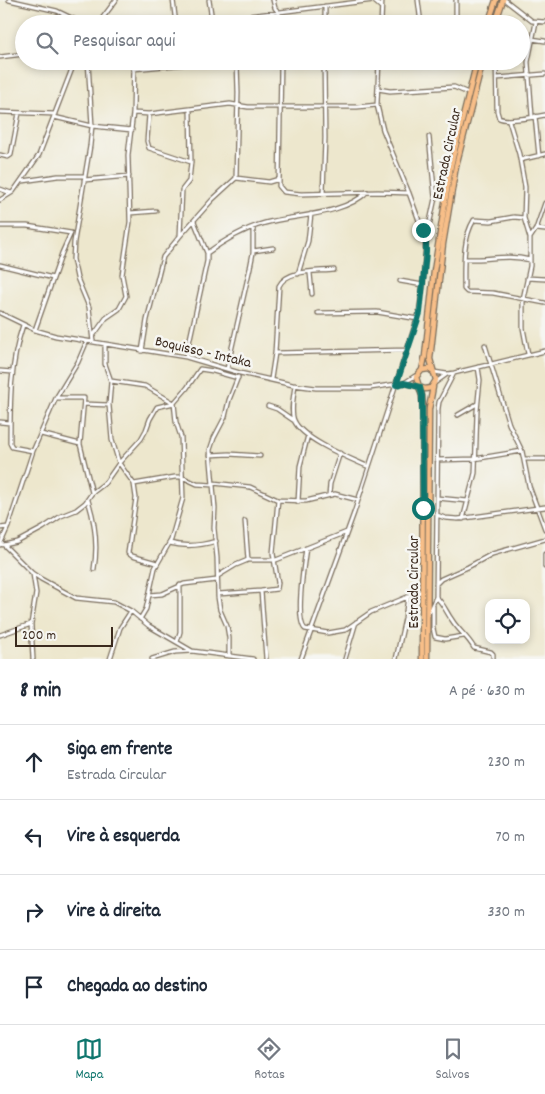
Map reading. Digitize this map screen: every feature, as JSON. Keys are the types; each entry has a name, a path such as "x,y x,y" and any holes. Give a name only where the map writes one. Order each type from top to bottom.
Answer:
{"main road":[{"path":"491,15 496,0"},
{"path":"498,15 504,0"},
{"name":"Estrada Circular","path":"421,371 425,356 434,271 451,165 474,70"},
{"name":"Estrada Circular","path":"433,372 430,359 443,244 456,166 481,70"},
{"path":"426,369 433,372 436,377 434,384 428,389 420,387 416,381 421,371 426,369"},
{"name":"Estrada Circular","path":"427,659 429,409 434,384"},
{"name":"Estrada Circular","path":"420,387 424,409 422,659"}],"street":[{"path":"9,0 57,11 65,15"},
{"path":"105,15 116,0"},
{"path":"173,0 175,15"},
{"path":"209,0 211,15"},
{"path":"273,0 275,8 279,13"},
{"path":"257,15 373,0 381,7"},
{"path":"381,15 382,0"},
{"path":"418,0 420,15"},
{"path":"456,0 456,15"},
{"path":"504,0 511,2 525,15"},
{"path":"325,6 326,15"},
{"path":"530,19 536,22 545,22"},
{"path":"530,48 536,22"},
{"path":"532,39 545,41"},
{"path":"0,57 15,55"},
{"path":"0,200 12,193 39,155 72,70"},
{"path":"89,70 92,126 90,146 73,233 73,259 74,270 89,307 94,342"},
{"path":"93,336 106,318 119,309 126,296 122,275 130,213 128,155 132,130 134,70"},
{"path":"142,351 147,320 162,262 168,250 212,200 236,178 237,70"},
{"path":"281,70 279,186 284,192 323,194 409,193"},
{"path":"323,194 324,70"},
{"path":"379,70 377,105 382,130 409,193 426,240"},
{"path":"496,70 497,116 509,121 545,115"},
{"path":"529,70 538,156"},
{"path":"496,78 545,74"},
{"path":"378,89 390,91 454,87 468,93"},
{"path":"133,113 148,114 223,105 377,105"},
{"path":"180,236 182,190 189,181 192,162 190,110"},
{"path":"0,112 54,115 92,126 132,130"},
{"path":"0,155 8,157 11,155 19,113"},
{"path":"148,114 147,141 149,148 192,162"},
{"path":"509,121 520,160 525,187 524,218 530,238 530,260 523,299 523,328 528,354"},
{"path":"301,659 369,468 418,318 424,285 426,240 435,198 429,137"},
{"path":"520,160 545,154"},
{"path":"22,181 58,176 84,178 129,176"},
{"path":"236,178 269,182 279,179"},
{"path":"0,189 12,193"},
{"path":"207,253 226,240 253,227 340,208 359,199 367,192"},
{"path":"530,238 536,230 545,203"},
{"path":"130,213 156,211"},
{"path":"298,274 308,241 311,214"},
{"path":"524,218 501,221 474,220 467,236 465,290 545,303"},
{"path":"186,358 204,278 207,253 194,221"},
{"path":"0,226 27,226 73,233"},
{"path":"227,369 246,290 252,251 253,227"},
{"path":"536,230 545,230"},
{"path":"35,330 53,278 73,233"},
{"path":"252,251 273,248"},
{"path":"465,260 482,260 510,256 530,260"},
{"path":"0,265 53,278"},
{"path":"270,379 275,353 279,286 284,278 298,274 334,270"},
{"path":"310,273 312,294"},
{"path":"527,278 545,279"},
{"path":"400,281 424,285"},
{"path":"318,313 377,312 418,318"},
{"name":"Boquisso - Intaka","path":"0,313 4,318 35,330 106,345 186,358 240,373 295,385 339,389 370,388 404,383"},
{"path":"22,324 12,372 11,446 32,452"},
{"path":"1,544 32,452 56,398 78,362 87,341"},
{"path":"106,345 105,364 111,381 109,404 112,440 119,463 134,484 136,498 128,553 132,556 157,563"},
{"path":"485,345 509,424 522,451 529,486 545,529"},
{"path":"275,353 408,350"},
{"path":"433,372 454,373 545,351"},
{"path":"463,519 475,473 474,459 480,380 478,367"},
{"path":"1,544 18,542 61,516 76,510 88,500 92,492 105,483 119,463 141,439 157,407 174,403 200,370 213,371 238,378"},
{"path":"0,371 12,372"},
{"path":"404,383 421,371"},
{"path":"229,656 227,626 219,605 210,455 211,445 225,417 229,400 240,373"},
{"path":"427,614 436,597 437,418 439,402 454,373"},
{"path":"434,384 448,374"},
{"path":"111,381 145,386 174,403"},
{"path":"404,383 420,387"},
{"path":"294,421 295,385"},
{"path":"56,398 83,397 80,444 92,492"},
{"path":"140,619 146,608 157,563 169,543 183,498 181,437 176,422 174,403"},
{"path":"84,404 109,404"},
{"path":"458,415 478,404"},
{"path":"268,406 277,409 294,421 308,435 321,444 369,468"},
{"path":"0,422 10,423"},
{"path":"41,434 80,444"},
{"path":"298,502 300,466 308,435"},
{"path":"437,460 474,459 522,451"},
{"path":"329,495 330,484 340,453"},
{"path":"210,455 260,456"},
{"path":"524,459 545,459"},
{"path":"134,484 182,477 197,484 250,487 278,500 298,502 329,495 339,495 358,500"},
{"path":"437,498 468,501"},
{"path":"88,500 96,536 94,569"},
{"path":"218,594 261,591 275,589 278,586 273,560 278,500"},
{"path":"437,515 445,518 463,519 545,508"},
{"path":"245,520 248,560"},
{"path":"0,528 8,526"},
{"path":"149,595 162,594 180,585 217,578 236,565 248,560 273,560 347,532"},
{"path":"435,585 441,578 501,550 545,539"},
{"path":"169,543 197,546 216,541"},
{"path":"1,544 41,579 76,598 114,602 192,651"},
{"path":"306,548 301,593 301,624 305,629 328,633 345,630 380,608 422,591"},
{"path":"545,554 545,567"},
{"path":"32,573 36,600 31,624 33,659"},
{"path":"436,576 441,578"},
{"path":"35,584 41,579"},
{"path":"177,642 180,632 180,585"},
{"path":"261,591 266,659"},
{"path":"396,659 408,597"},
{"path":"436,597 451,619 477,650 491,652 493,659"},
{"path":"433,605 444,607"},
{"path":"433,605 435,637 445,639 465,636"},
{"path":"110,659 120,628 131,611"},
{"path":"345,659 356,622"},
{"path":"0,635 31,624"},
{"path":"152,659 175,652 192,651 253,659"},
{"path":"206,659 207,652"}],"route":[{"path":"423,230 426,240 426,252 420,313 396,385 404,383 420,387 422,396 424,409 423,508"}]}
